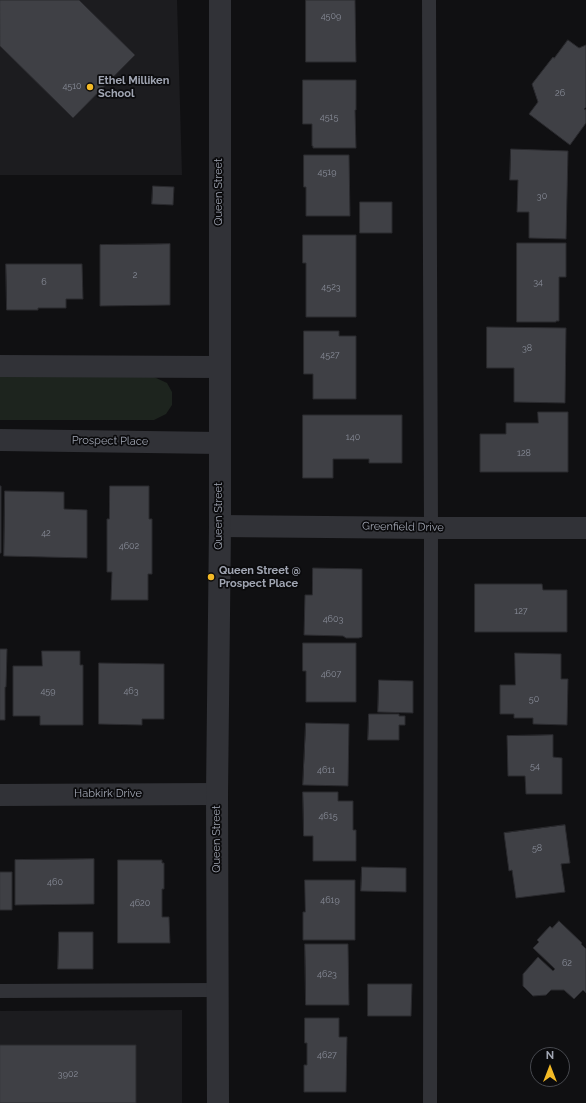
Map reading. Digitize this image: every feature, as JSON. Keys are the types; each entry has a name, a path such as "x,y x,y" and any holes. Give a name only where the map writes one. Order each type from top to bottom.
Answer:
{"street":[{"name":"Queen Street","path":"218,1103 217,794 220,526 220,0"},
{"path":"0,366 219,367"},
{"name":"Prospect Place","path":"0,440 219,443"},
{"name":"Greenfield Drive","path":"220,526 586,528"},
{"name":"Habkirk Drive","path":"0,795 217,794"}],"lane":[{"path":"429,0 431,528 430,1103"},
{"path":"0,991 218,990"}],"shaded area":[{"name":"Ethel Milliken School","path":"0,0 177,0 182,175 0,175"},
{"path":"0,376 154,377 167,383 172,392 172,405 166,414 154,420 0,420"},
{"path":"182,1010 182,1103 0,1103 0,1011"}],"building":[{"path":"0,0 79,0 135,55 73,118 0,46"},
{"path":"306,0 355,0 356,62 306,62"},
{"path":"568,40 579,48 586,45 586,107 584,109 586,110 586,123 570,145 529,114 538,102 532,84"},
{"path":"303,80 356,80 356,148 313,148 312,124 303,124"},
{"path":"511,149 568,151 566,239 529,238 529,212 517,212 518,180 510,180"},
{"path":"304,155 349,155 350,216 306,216"},
{"path":"153,186 174,187 173,205 152,204"},
{"path":"360,202 392,202 392,233 360,233"},
{"path":"303,235 356,235 356,317 306,317 306,263 303,263"},
{"path":"517,243 566,243 566,277 559,277 559,321 517,322"},
{"path":"170,244 170,305 100,306 100,245"},
{"path":"6,264 82,264 83,299 66,299 66,308 7,310"},
{"path":"487,327 566,328 565,403 514,402 514,368 487,368"},
{"path":"304,331 339,331 339,336 356,336 356,399 313,399 313,374 304,374"},
{"path":"538,412 568,412 568,472 480,472 480,434 506,434 506,423 538,423"},
{"path":"303,415 402,415 402,463 369,463 369,459 333,459 333,478 303,478"},
{"path":"1,486 1,553 0,553"},
{"path":"110,486 149,486 149,519 152,519 152,574 148,574 148,600 111,600 112,572 107,572 107,519 109,519"},
{"path":"5,491 64,492 64,509 87,510 87,558 4,556"},
{"path":"313,568 362,569 362,637 346,638 343,636 304,635 305,595 312,595"},
{"path":"475,584 542,584 543,590 567,590 567,632 475,632"},
{"path":"303,643 356,643 356,702 306,702 306,671 303,671"},
{"path":"0,649 7,649 5,720 0,720"},
{"path":"42,651 80,651 80,665 83,665 83,725 40,725 40,716 13,716 13,666 42,666"},
{"path":"515,653 561,654 561,679 568,679 567,725 533,724 533,718 514,718 514,714 500,714 500,685 515,685"},
{"path":"99,663 164,664 164,719 142,719 142,725 99,724"},
{"path":"379,680 413,681 413,713 378,712"},
{"path":"369,714 399,714 399,716 405,716 405,725 399,725 399,740 368,740"},
{"path":"306,723 349,724 348,786 303,785"},
{"path":"553,735 553,757 562,758 562,794 526,794 525,776 508,776 507,736"},
{"path":"303,792 338,792 338,801 353,801 353,830 356,830 356,861 313,861 313,836 304,836"},
{"path":"565,825 570,863 561,864 565,892 516,898 512,870 509,871 504,833"},
{"path":"94,859 94,904 15,905 15,860"},
{"path":"118,860 162,860 162,863 164,863 162,917 169,917 170,943 118,943"},
{"path":"362,867 406,868 406,892 361,891"},
{"path":"0,872 12,872 12,910 0,910"},
{"path":"305,880 355,880 355,940 303,940"},
{"path":"559,921 582,943 581,944 586,949 586,993 583,990 574,999 564,990 551,990 546,995 533,996 523,986 523,974 538,957 553,971 555,969 533,948 539,942 537,940 550,926 552,928"},
{"path":"59,932 93,932 93,969 58,969"},
{"path":"305,944 348,944 349,1005 306,1005"},
{"path":"368,984 412,984 411,1016 368,1016"},
{"path":"305,1018 339,1018 339,1037 347,1037 346,1092 304,1092 304,1065 307,1065"},
{"path":"0,1045 136,1045 136,1103 0,1103"}],"place":[{"name":"Ethel Milliken School","path":"90,87"},
{"name":"Queen Street @ Prospect Place","path":"211,577"}]}
